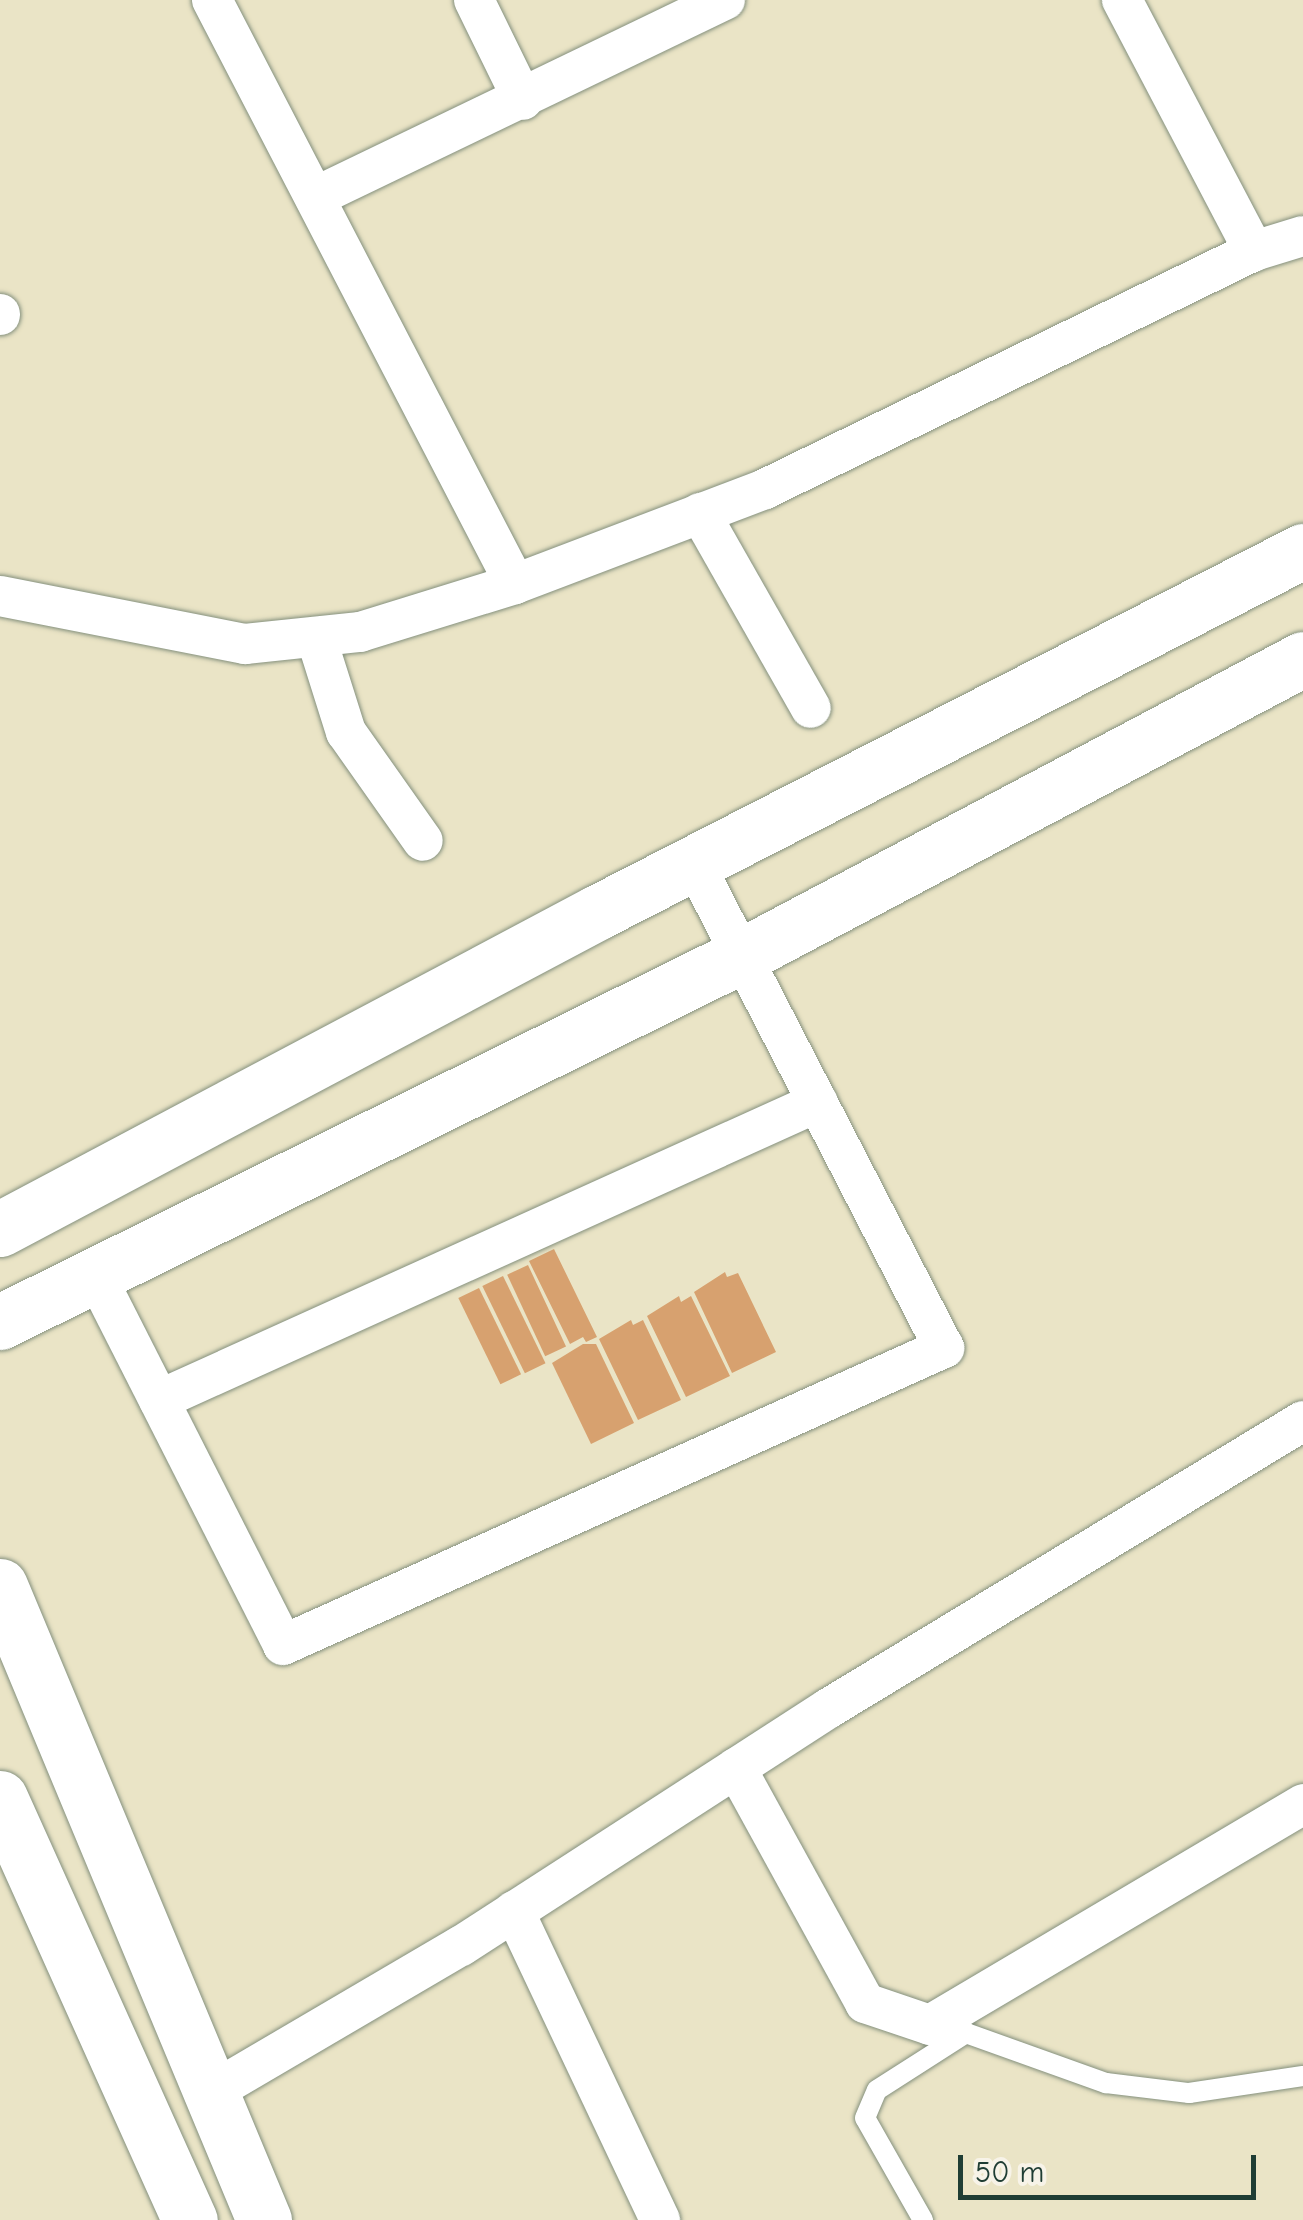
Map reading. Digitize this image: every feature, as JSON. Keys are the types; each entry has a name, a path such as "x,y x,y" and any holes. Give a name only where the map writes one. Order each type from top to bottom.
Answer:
{"street":[{"path":"212,0 515,584"},
{"path":"474,0 523,100"},
{"path":"1122,0 1254,250"},
{"path":"314,197 523,100 720,1"},
{"path":"0,596 244,644 360,632 515,584 766,489 1254,250 1303,236"},
{"path":"700,513 811,708"},
{"path":"5,1217 1303,551"},
{"path":"316,637 346,732 422,841"},
{"path":"0,1322 97,1278 743,955 1303,659"},
{"path":"97,1278 283,1644 944,1348 694,863"},
{"path":"159,1400 818,1102"},
{"path":"210,2094 514,1911 736,1768 1303,1421"},
{"path":"0,1586 264,2220"},
{"path":"736,1768 866,2003 930,2025 1303,1804"},
{"path":"0,1798 190,2220"},
{"path":"514,1911 660,2220"}],"lane":[{"path":"923,2220 864,2118 877,2090 966,2034 1106,2084 1189,2093 1303,2076"}],"building":[{"path":"554,1249 597,1337 586,1342 583,1337 570,1344 529,1261"},
{"path":"528,1265 566,1347 545,1356 507,1275"},
{"path":"725,1272 727,1277 738,1273 776,1352 732,1373 694,1292"},
{"path":"503,1276 546,1363 525,1373 482,1286"},
{"path":"479,1288 521,1374 500,1384 458,1298"},
{"path":"679,1296 681,1302 691,1296 730,1376 686,1397 647,1316"},
{"path":"631,1320 633,1325 643,1320 681,1400 638,1420 599,1339"},
{"path":"583,1344 596,1344 634,1423 591,1444 552,1363"}]}
